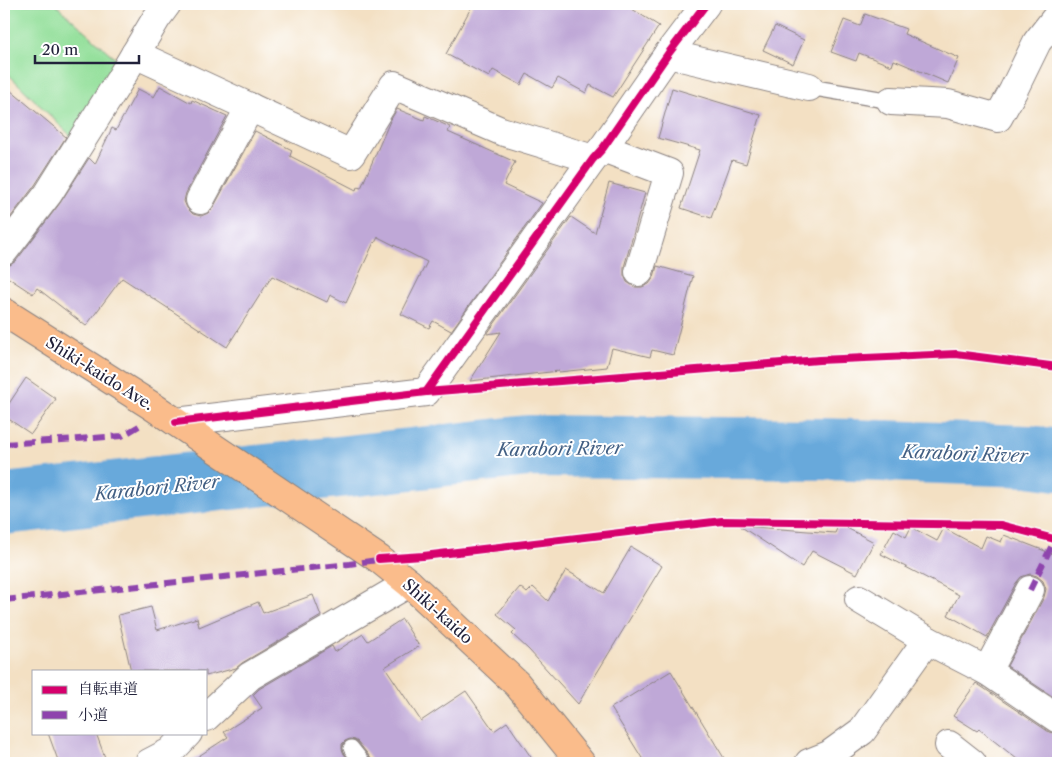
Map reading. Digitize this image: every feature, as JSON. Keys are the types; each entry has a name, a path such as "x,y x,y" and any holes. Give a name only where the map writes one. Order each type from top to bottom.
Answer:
{"main road":[{"name":"Shiki-kaido Ave.","path":"4,312 185,429"},
{"name":"Shiki-kaido","path":"185,429 364,549 409,583 517,684 580,763"}],"street":[{"path":"4,251 48,194 167,4"},
{"path":"185,429 426,392 668,54 706,4"},
{"path":"891,102 948,104 998,118 1037,42 1058,15"},
{"path":"136,54 351,154 394,85 501,131 669,173 639,272"},
{"path":"668,54 809,87"},
{"path":"200,200 250,107"},
{"path":"208,714 250,676 409,583"},
{"path":"987,671 1030,590"},
{"path":"859,599 927,640 987,671 1058,719"},
{"path":"809,763 829,755 862,731 927,640"},
{"path":"149,763 170,752 187,734"},
{"path":"949,745 972,763"}],"lane":[{"path":"809,87 891,102"},
{"path":"351,748 363,763"}],"green space":[{"path":"4,4 55,4 126,68 79,144 4,70"}],"building":[{"path":"473,4 624,4 659,26 613,97 590,85 586,93 558,78 552,88 527,74 521,85 493,70 489,77 446,54"},
{"path":"865,14 906,29 904,34 959,58 948,83 894,60 892,66 859,53 856,61 831,52 844,20 860,26"},
{"path":"775,26 804,40 793,64 763,50"},
{"path":"4,85 66,137 35,185 4,226"},
{"path":"160,86 191,103 192,100 227,116 186,193 184,201 187,208 193,214 201,216 213,208 255,131 292,150 290,156 356,190 357,187 361,188 397,109 424,120 425,116 450,127 448,132 515,162 504,185 542,203 451,331 433,321 429,328 401,314 427,262 378,237 346,303 330,295 327,302 272,276 227,347 122,278 86,326 37,288 33,294 4,275 4,266 16,261 60,203 89,158 95,164 112,128 116,130 138,89 154,97"},
{"path":"672,88 761,115 746,164 732,160 711,218 681,208 700,150 658,138"},
{"path":"609,183 645,193 624,267 624,275 627,282 635,287 649,284 654,277 657,266 693,276 673,355 652,350 650,357 612,348 607,367 470,381 501,332 487,334 571,217 595,233"},
{"path":"26,378 56,399 31,434 4,416 4,411"},
{"path":"839,524 874,542 857,574 812,551 802,567 740,526 835,533"},
{"path":"911,527 937,541 944,528 981,548 986,536 1001,542 1004,535 1058,556 1058,700 1007,666 1044,597 1046,589 1043,581 1037,576 1030,574 1021,577 987,637 948,615 959,595 881,554 894,530 906,537"},
{"path":"631,547 662,566 578,704 512,634 516,630 497,614 520,587 527,593 533,587 548,601 566,570 604,593"},
{"path":"313,595 321,616 236,668 208,675 208,670 131,670 118,615 151,607 157,630 197,618 199,627 258,602 263,613"},
{"path":"402,619 419,646 385,667 421,721 466,691 494,731 507,722 535,763 372,763 370,757 358,742 350,739 342,744 342,749 351,763 188,763 228,737 224,732 262,708 253,695 259,689 332,646 335,652 363,634 368,641"},
{"path":"671,671 727,763 645,763 611,708"},
{"path":"976,683 1049,732 1058,734 1058,763 1022,763 979,729 977,731 953,716"},
{"path":"48,734 96,734 107,763 59,763"}],"waterway":[{"name":"Karabori River","path":"4,504 528,446 823,449 1029,456 1058,460"}],"marked path":[{"path":"4,444 122,436 139,426"},
{"path":"1030,590 1055,539"},
{"path":"4,600 384,559"}],"cycle path":[{"path":"176,422 426,392 593,159 603,148 668,54 706,4"},
{"path":"426,392 819,360 956,354 1058,367"},
{"path":"379,559 423,556 722,521 1001,525 1058,540"}]}
